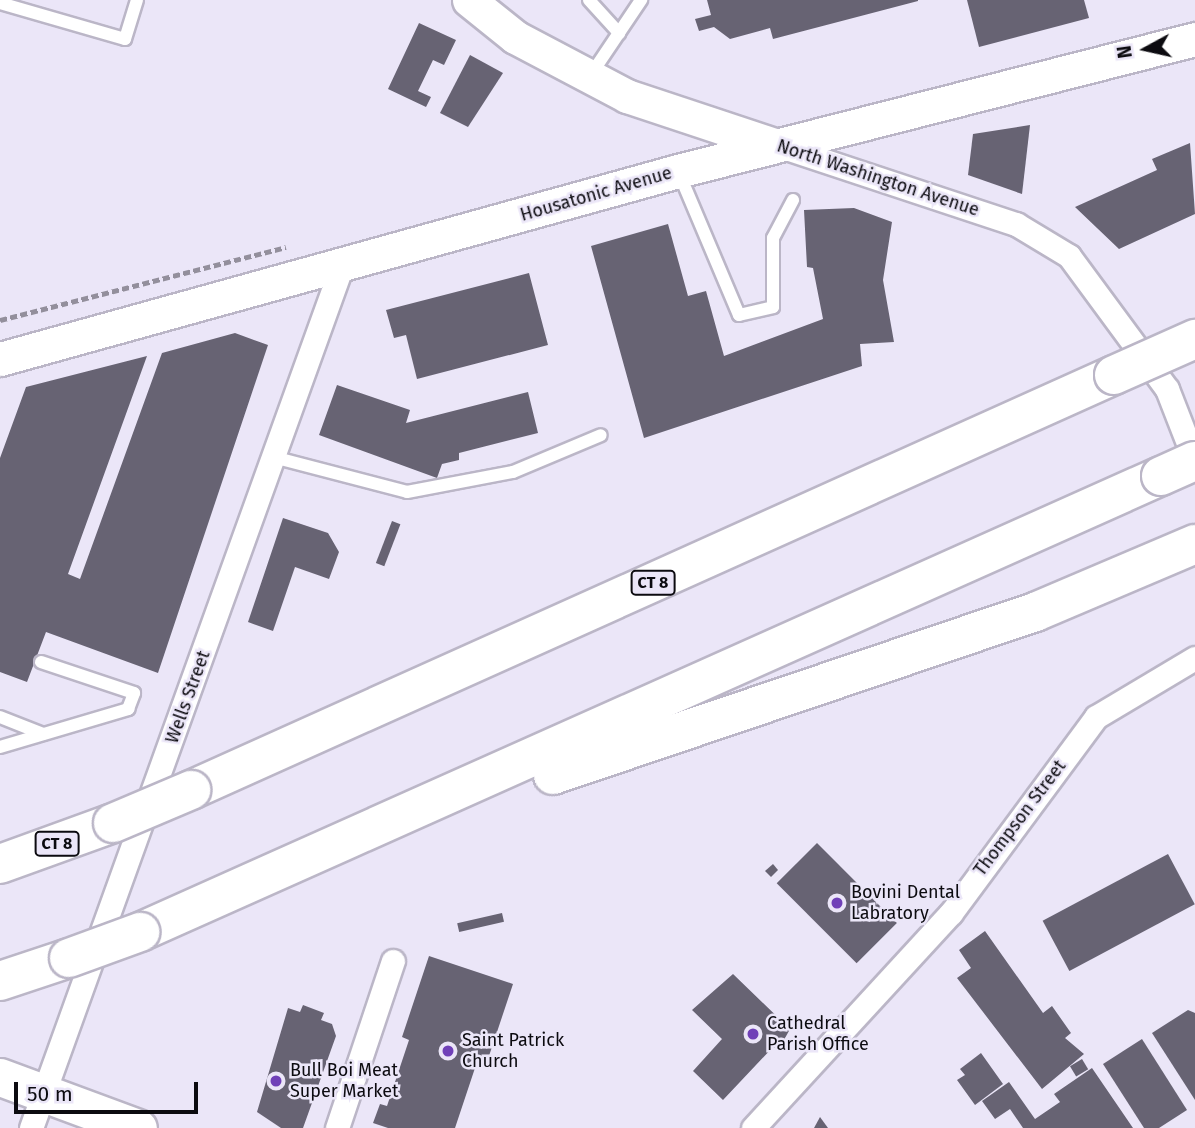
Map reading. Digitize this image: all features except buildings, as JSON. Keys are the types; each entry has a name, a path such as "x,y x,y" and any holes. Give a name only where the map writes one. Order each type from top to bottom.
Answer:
{"highway":[{"name":"CT 8","path":"0,864 191,790 1195,338"},
{"path":"0,981 140,932 365,836 1195,461"},
{"path":"365,836 1022,616 1194,545"}],"main road":[{"name":"North Washington Avenue","path":"469,0 515,37 589,76 728,134 778,145"},
{"name":"Housatonic Avenue","path":"0,359 678,171 1195,39"},
{"path":"0,1077 138,1128"}],"street":[{"name":"North Washington Avenue","path":"778,145 1016,224 1069,256 1167,389 1195,461"},
{"name":"Wells Street","path":"31,1128 46,1094 342,265"},
{"name":"Thompson Street","path":"753,1128 951,913 1096,716 1195,658"},
{"path":"337,1128 393,961"}],"lane":[{"path":"0,2 125,39 137,0"},
{"path":"589,0 618,33"},
{"path":"589,76 641,0"},
{"path":"678,171 739,315 773,307 773,238 793,200"},
{"path":"273,457 407,492 513,472 601,435"},
{"path":"0,747 128,709 134,693 41,662"},
{"path":"0,717 43,734"}],"place":[{"name":"Bovini Dental Labratory","path":"837,903"},
{"name":"Cathedral Parish Office","path":"753,1034"},
{"name":"Saint Patrick Church","path":"448,1051"},
{"name":"Bull Boi Meat Super Market","path":"276,1081"}]}
